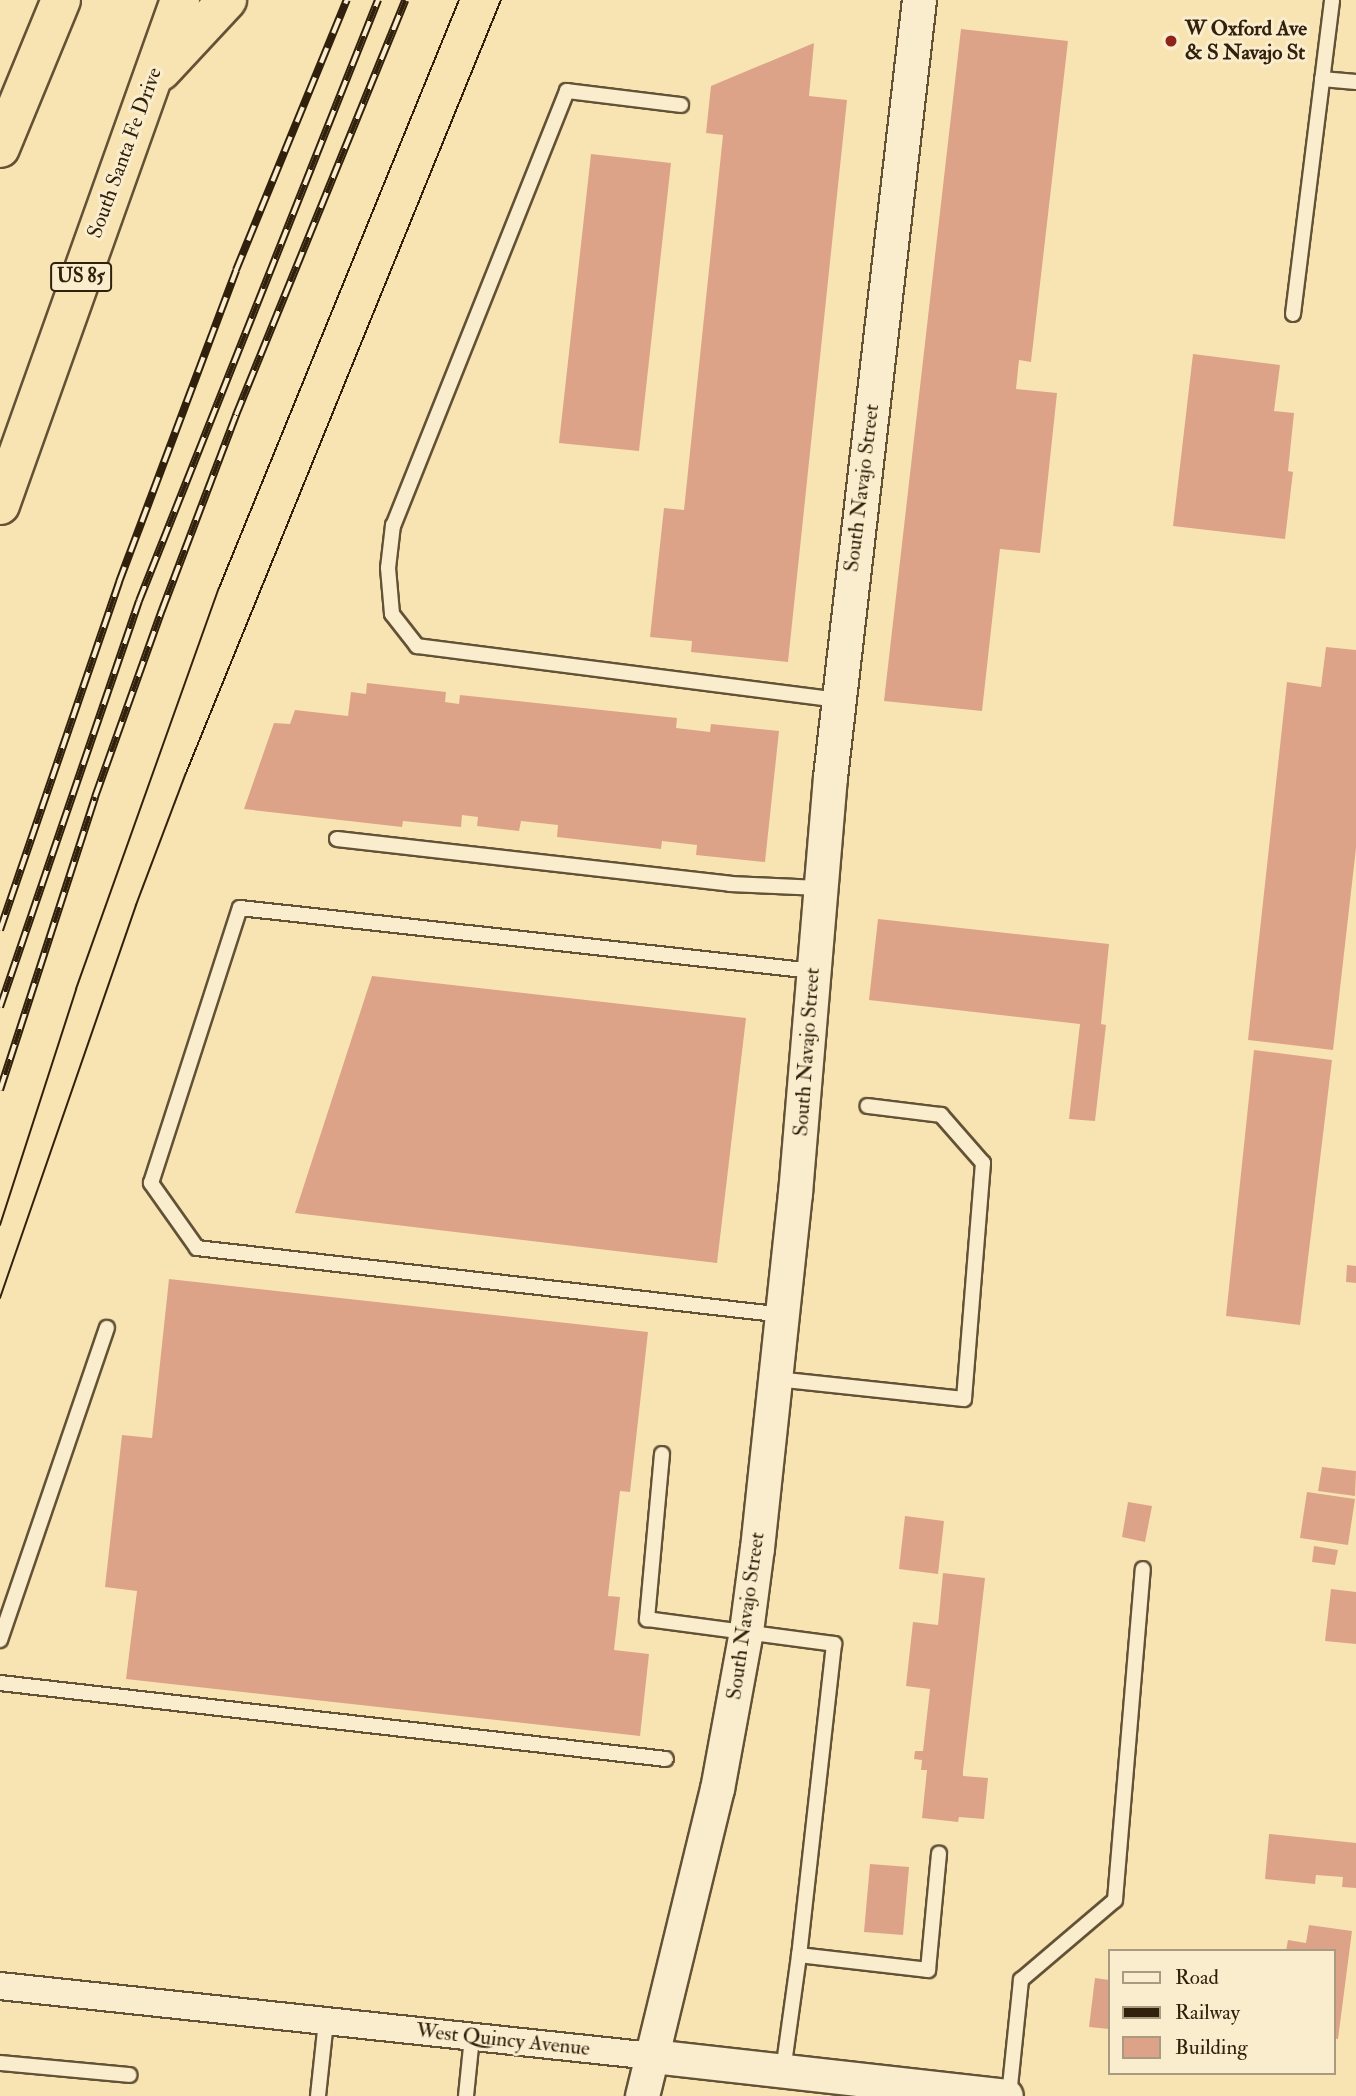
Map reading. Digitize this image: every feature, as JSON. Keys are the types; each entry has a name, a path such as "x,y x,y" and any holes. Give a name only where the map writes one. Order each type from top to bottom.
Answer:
{"highway":[{"path":"0,148 61,0"},
{"name":"South Santa Fe Drive","path":"0,505 180,0"},
{"path":"150,82 227,0"}],"street":[{"name":"South Navajo Street","path":"642,2096 717,1789 746,1631 783,1315 838,700 919,0"},
{"name":"West Quincy Avenue","path":"0,1986 1008,2096"}],"lane":[{"path":"1293,314 1332,0"},
{"path":"1322,79 1356,82"},
{"path":"681,104 567,91 393,525 388,568 392,614 417,646 838,700"},
{"path":"337,839 730,884 820,888"},
{"path":"783,1315 197,1248 151,1183 240,908 813,971"},
{"path":"776,1379 964,1399 983,1163 941,1115 868,1106"},
{"path":"0,1640 107,1328"},
{"path":"662,1454 647,1619 834,1644 799,1955 783,2071"},
{"path":"1008,2096 1021,1980 1115,1900 1143,1569"},
{"path":"0,1684 666,1759"},
{"path":"799,1955 928,1970 939,1854"},
{"path":"318,2096 326,2021"},
{"path":"466,2096 472,2037"},
{"path":"0,2063 129,2075"}],"building":[{"path":"961,29 1068,41 1031,362 1019,360 1016,389 1057,393 1040,553 1000,549 982,711 884,701"},
{"path":"814,43 809,96 847,100 788,662 691,652 692,641 650,637 664,508 684,510 723,135 706,133 711,86"},
{"path":"591,154 671,163 639,451 559,443"},
{"path":"1193,354 1280,365 1274,411 1294,413 1288,471 1293,472 1285,539 1173,526"},
{"path":"1326,647 1356,650 1356,848 1333,1050 1248,1040 1287,682 1321,687"},
{"path":"367,683 446,692 445,702 459,704 460,695 677,718 676,728 710,732 711,724 779,731 765,862 696,855 697,845 662,841 661,849 557,837 558,825 521,821 519,831 477,826 478,817 462,815 461,827 403,821 402,827 244,809 274,723 290,724 295,710 348,716 351,692 366,694"},
{"path":"878,919 1109,944 1101,1024 1106,1025 1095,1121 1069,1119 1080,1024 869,1000"},
{"path":"372,976 746,1018 717,1263 295,1213"},
{"path":"1254,1050 1332,1060 1300,1325 1226,1316"},
{"path":"1347,1265 1356,1266 1356,1283 1346,1282"},
{"path":"169,1279 648,1332 630,1492 620,1491 608,1596 620,1597 614,1650 649,1654 640,1736 126,1679 137,1591 105,1587 122,1435 152,1438"},
{"path":"1322,1467 1356,1471 1355,1496 1318,1491"},
{"path":"1307,1492 1355,1499 1348,1545 1300,1538"},
{"path":"1128,1502 1152,1506 1145,1542 1122,1537"},
{"path":"905,1516 944,1521 938,1574 899,1569"},
{"path":"1314,1546 1338,1550 1335,1565 1312,1562"},
{"path":"943,1573 985,1578 963,1771 963,1776 988,1778 984,1819 959,1817 958,1822 922,1818 927,1770 921,1770 922,1760 914,1759 915,1751 923,1751 930,1689 906,1686 913,1622 938,1625"},
{"path":"1331,1589 1356,1592 1356,1644 1325,1641"},
{"path":"1269,1834 1356,1843 1356,1888 1342,1887 1343,1877 1316,1875 1315,1884 1265,1879"},
{"path":"870,1864 909,1867 903,1935 864,1932"},
{"path":"1309,1925 1352,1931 1338,2039 1335,2038 1335,1949 1286,1949 1288,1940 1306,1943"},
{"path":"1095,1978 1108,1980 1108,2029 1089,2027"}],"tram line":[{"path":"0,1225 76,989 219,588 459,0"},
{"path":"0,1298 136,905 186,773 501,0"}],"railway":[{"path":"0,930 119,582 236,270 347,0"},
{"path":"0,1007 139,601 378,0"},
{"path":"0,1090 95,797 162,610 236,415 405,0"}],"place":[{"name":"W Oxford Ave & S Navajo St","path":"1171,41"}]}
